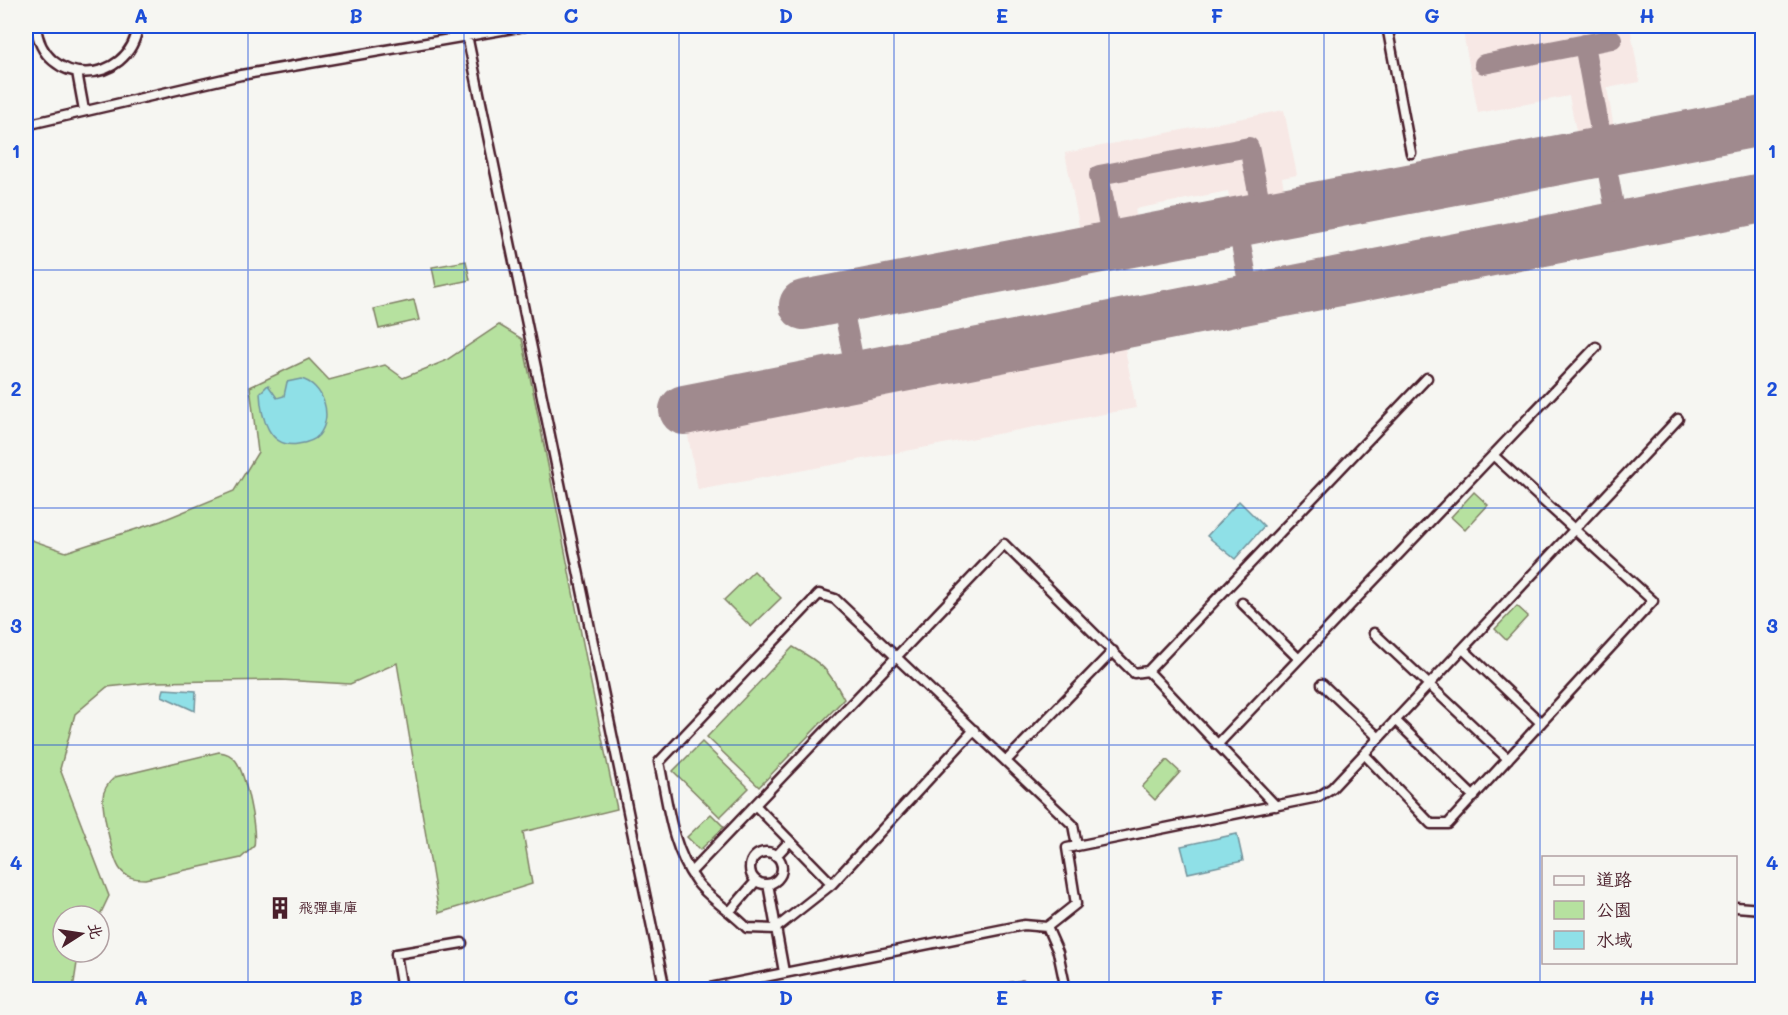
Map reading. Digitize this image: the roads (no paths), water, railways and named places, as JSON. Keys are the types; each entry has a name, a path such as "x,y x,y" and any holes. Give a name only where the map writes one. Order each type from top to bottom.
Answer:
{"street":[{"path":"36,26 39,40 50,57 77,72 103,71 115,65 132,47 138,26"},
{"path":"26,125 241,75 525,26"},
{"path":"1387,26 1411,153"},
{"path":"467,35 665,990"},
{"path":"77,72 84,110"},
{"path":"1217,745 1596,347"},
{"path":"691,872 1005,544 1134,673 1148,671 1427,378"},
{"path":"699,990 1024,925 1047,927 1076,904 1067,848 1318,797 1332,788 1678,419"},
{"path":"1364,754 1431,824 1448,824 1653,601 1494,456"},
{"path":"974,730 832,884 775,929 747,928 731,910 697,883 675,843 659,762 819,594 835,599 896,658 974,730 1073,825 1077,846"},
{"path":"1242,603 1298,658"},
{"path":"1374,633 1508,759"},
{"path":"1463,649 1541,723"},
{"path":"1006,761 1113,651"},
{"path":"1148,671 1276,806"},
{"path":"1322,684 1379,738"},
{"path":"1395,720 1474,797"},
{"path":"754,806 832,884"},
{"path":"776,856 790,841"},
{"path":"756,881 750,868 753,858 761,853 776,856"},
{"path":"756,881 768,884 777,880 782,870 776,856"},
{"path":"731,910 756,881"},
{"path":"768,884 784,972"},
{"path":"1737,907 1762,909"},
{"path":"1047,927 1058,952 1066,990"},
{"path":"402,990 396,954 462,943"},
{"path":"1001,990 1023,986 1029,990"}],"water":[{"path":"301,379 309,382 320,394 326,410 326,419 315,439 298,444 280,442 268,429 262,412 260,393 268,385 277,398 284,396 287,382"},
{"path":"1239,501 1264,526 1235,559 1207,536"},
{"path":"164,689 196,691 195,711 162,696"},
{"path":"1237,834 1243,861 1188,873 1181,846"}],"place":[{"name":"飛彈車庫","path":"280,908"}]}
